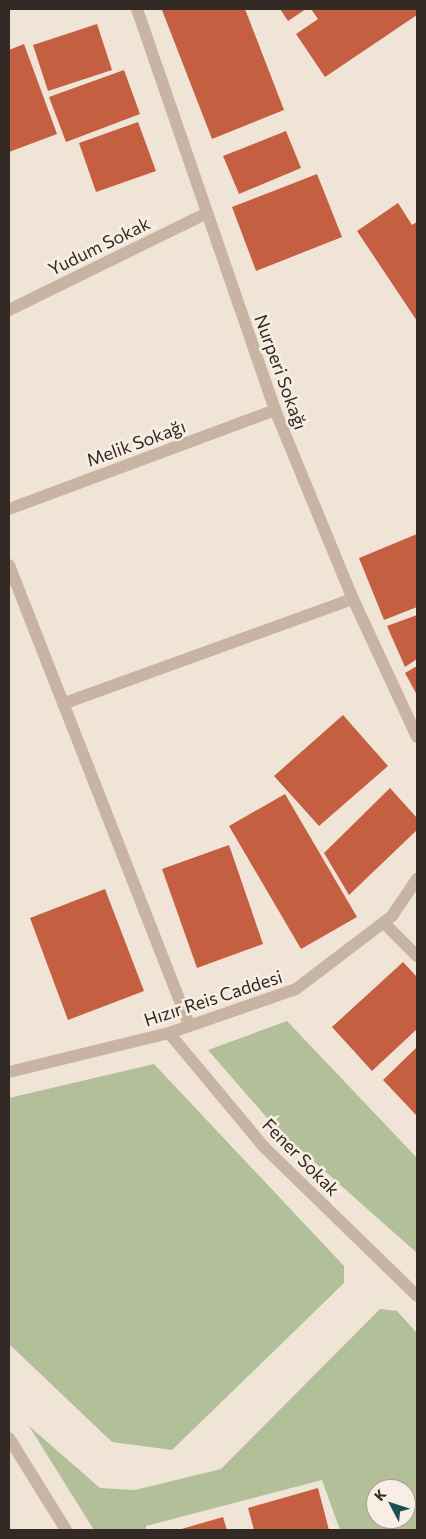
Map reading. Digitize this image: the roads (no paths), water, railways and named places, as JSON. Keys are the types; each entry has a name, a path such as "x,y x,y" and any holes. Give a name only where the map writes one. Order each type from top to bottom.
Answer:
{"street":[{"name":"Nurperi Sokağı","path":"137,9 205,214 275,410 353,599 417,737"},
{"name":"Yudum Sokak","path":"9,310 205,214"},
{"name":"Melik Sokağı","path":"9,509 275,410"},
{"path":"9,565 65,703 190,1026"},
{"path":"65,703 353,599"},
{"name":"Hızır Reis Caddesi","path":"9,1072 169,1033 296,989 384,923 417,880"},
{"path":"384,923 417,956"},
{"name":"Fener Sokak","path":"169,1033 264,1147 417,1296"},
{"path":"9,1438 66,1530"}]}
